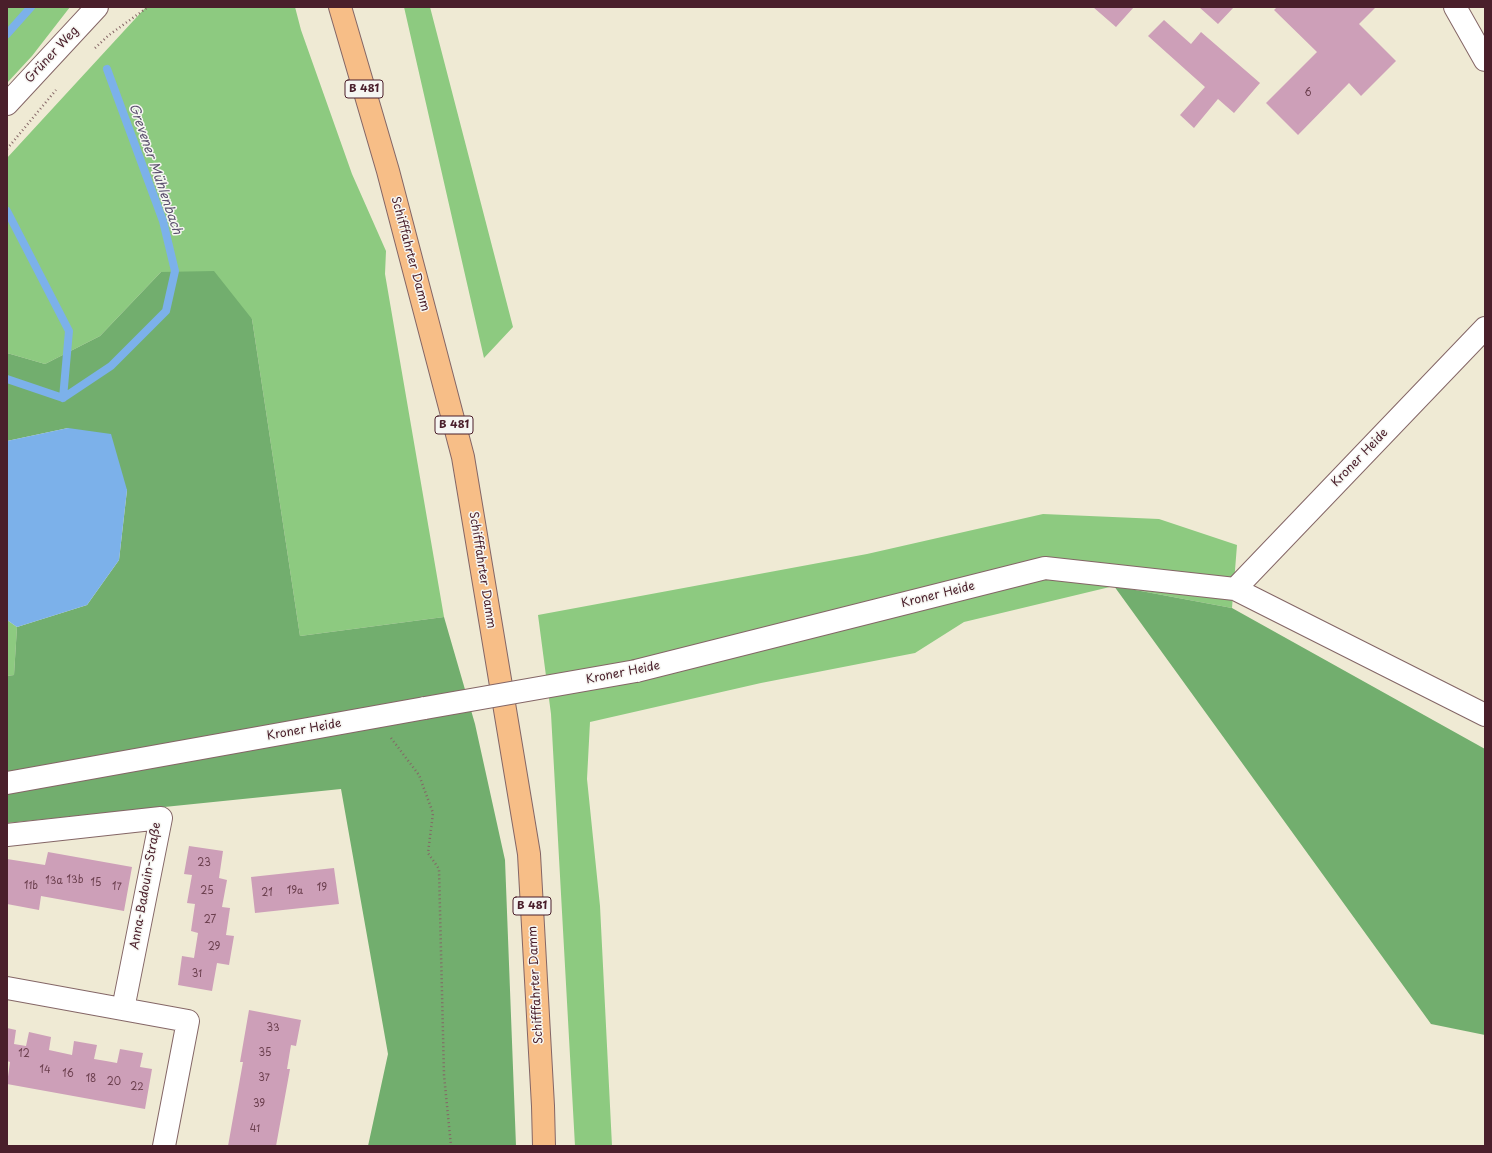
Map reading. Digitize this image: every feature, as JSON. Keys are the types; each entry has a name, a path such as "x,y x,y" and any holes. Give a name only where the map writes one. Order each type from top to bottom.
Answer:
{"main road":[{"name":"Schifffahrter Damm","path":"340,7 388,171 463,457 529,854 544,1146"}],"street":[{"name":"Grüner Weg","path":"7,104 97,7"},
{"path":"1455,7 1485,60"},
{"name":"Kroner Heide","path":"1235,589 1485,328"},
{"name":"Kroner Heide","path":"7,783 636,671 1045,568 1235,589 1485,715"},
{"name":"Anna-Badouin-Straße","path":"7,835 161,818 123,1009"},
{"path":"7,988 188,1021 164,1146"}],"path":[{"path":"94,50 109,35 148,7"},
{"path":"7,148 58,88"},
{"path":"376,717 418,775 433,812 428,853 439,869 444,1075 451,1146"}],"green space":[{"path":"7,7 70,7 32,56 7,83"},
{"path":"146,7 295,7 301,30 352,174 386,251 385,274 444,617 300,636 252,319 161,272 100,336 45,364 7,353 7,158"},
{"path":"404,7 430,7 513,327 484,358"},
{"path":"214,271 252,319 300,636 444,617 475,724 505,860 516,1146 368,1146 388,1054 341,789 7,823 7,676 14,675 17,627 87,605 119,560 127,490 68,428 7,441 7,353 45,364 100,336 161,272"},
{"path":"1043,514 1159,519 1237,545 1232,608 1114,586 964,622 915,653 761,683 590,722 587,779 600,906 612,1146 575,1146 551,714 538,615 867,554"},
{"path":"1114,586 1232,608 1485,749 1485,1035 1431,1024"},
{"path":"7,620 17,627 14,675 7,676"}],"water":[{"path":"68,428 111,434 127,490 119,560 87,605 17,627 7,620 7,441"}],"building":[{"path":"1093,7 1134,7 1116,27"},
{"path":"1199,7 1234,7 1218,24"},
{"path":"1277,7 1376,7 1359,24 1396,61 1361,96 1349,83 1298,135 1266,103 1317,52 1274,10"},
{"path":"1164,20 1191,44 1201,32 1260,83 1234,113 1218,99 1194,128 1180,115 1205,87 1148,36"},
{"path":"189,846 223,851 219,878 227,880 222,907 230,908 226,935 234,936 229,965 217,963 212,991 178,985 182,956 194,958 198,933 191,931 195,904 187,903 192,875 184,874"},
{"path":"48,852 132,867 124,911 41,896 39,910 7,904 7,859 45,865"},
{"path":"334,868 339,904 255,913 251,877"},
{"path":"249,1010 301,1020 296,1046 291,1045 287,1069 290,1069 276,1146 228,1146 243,1062 240,1062"},
{"path":"7,1028 16,1030 14,1044 26,1046 29,1032 51,1037 49,1050 72,1055 74,1041 97,1045 94,1059 117,1063 120,1049 143,1053 140,1067 152,1069 145,1109 7,1084 10,1062 7,1061"}],"waterway":[{"name":"Grevener Mühlenbach","path":"7,34 31,7"},
{"name":"Grevener Mühlenbach","path":"63,398 111,366 166,311 175,271 163,221 107,69"},
{"name":"Grevener Mühlenbach","path":"7,211 69,331 63,398 7,379"}]}
